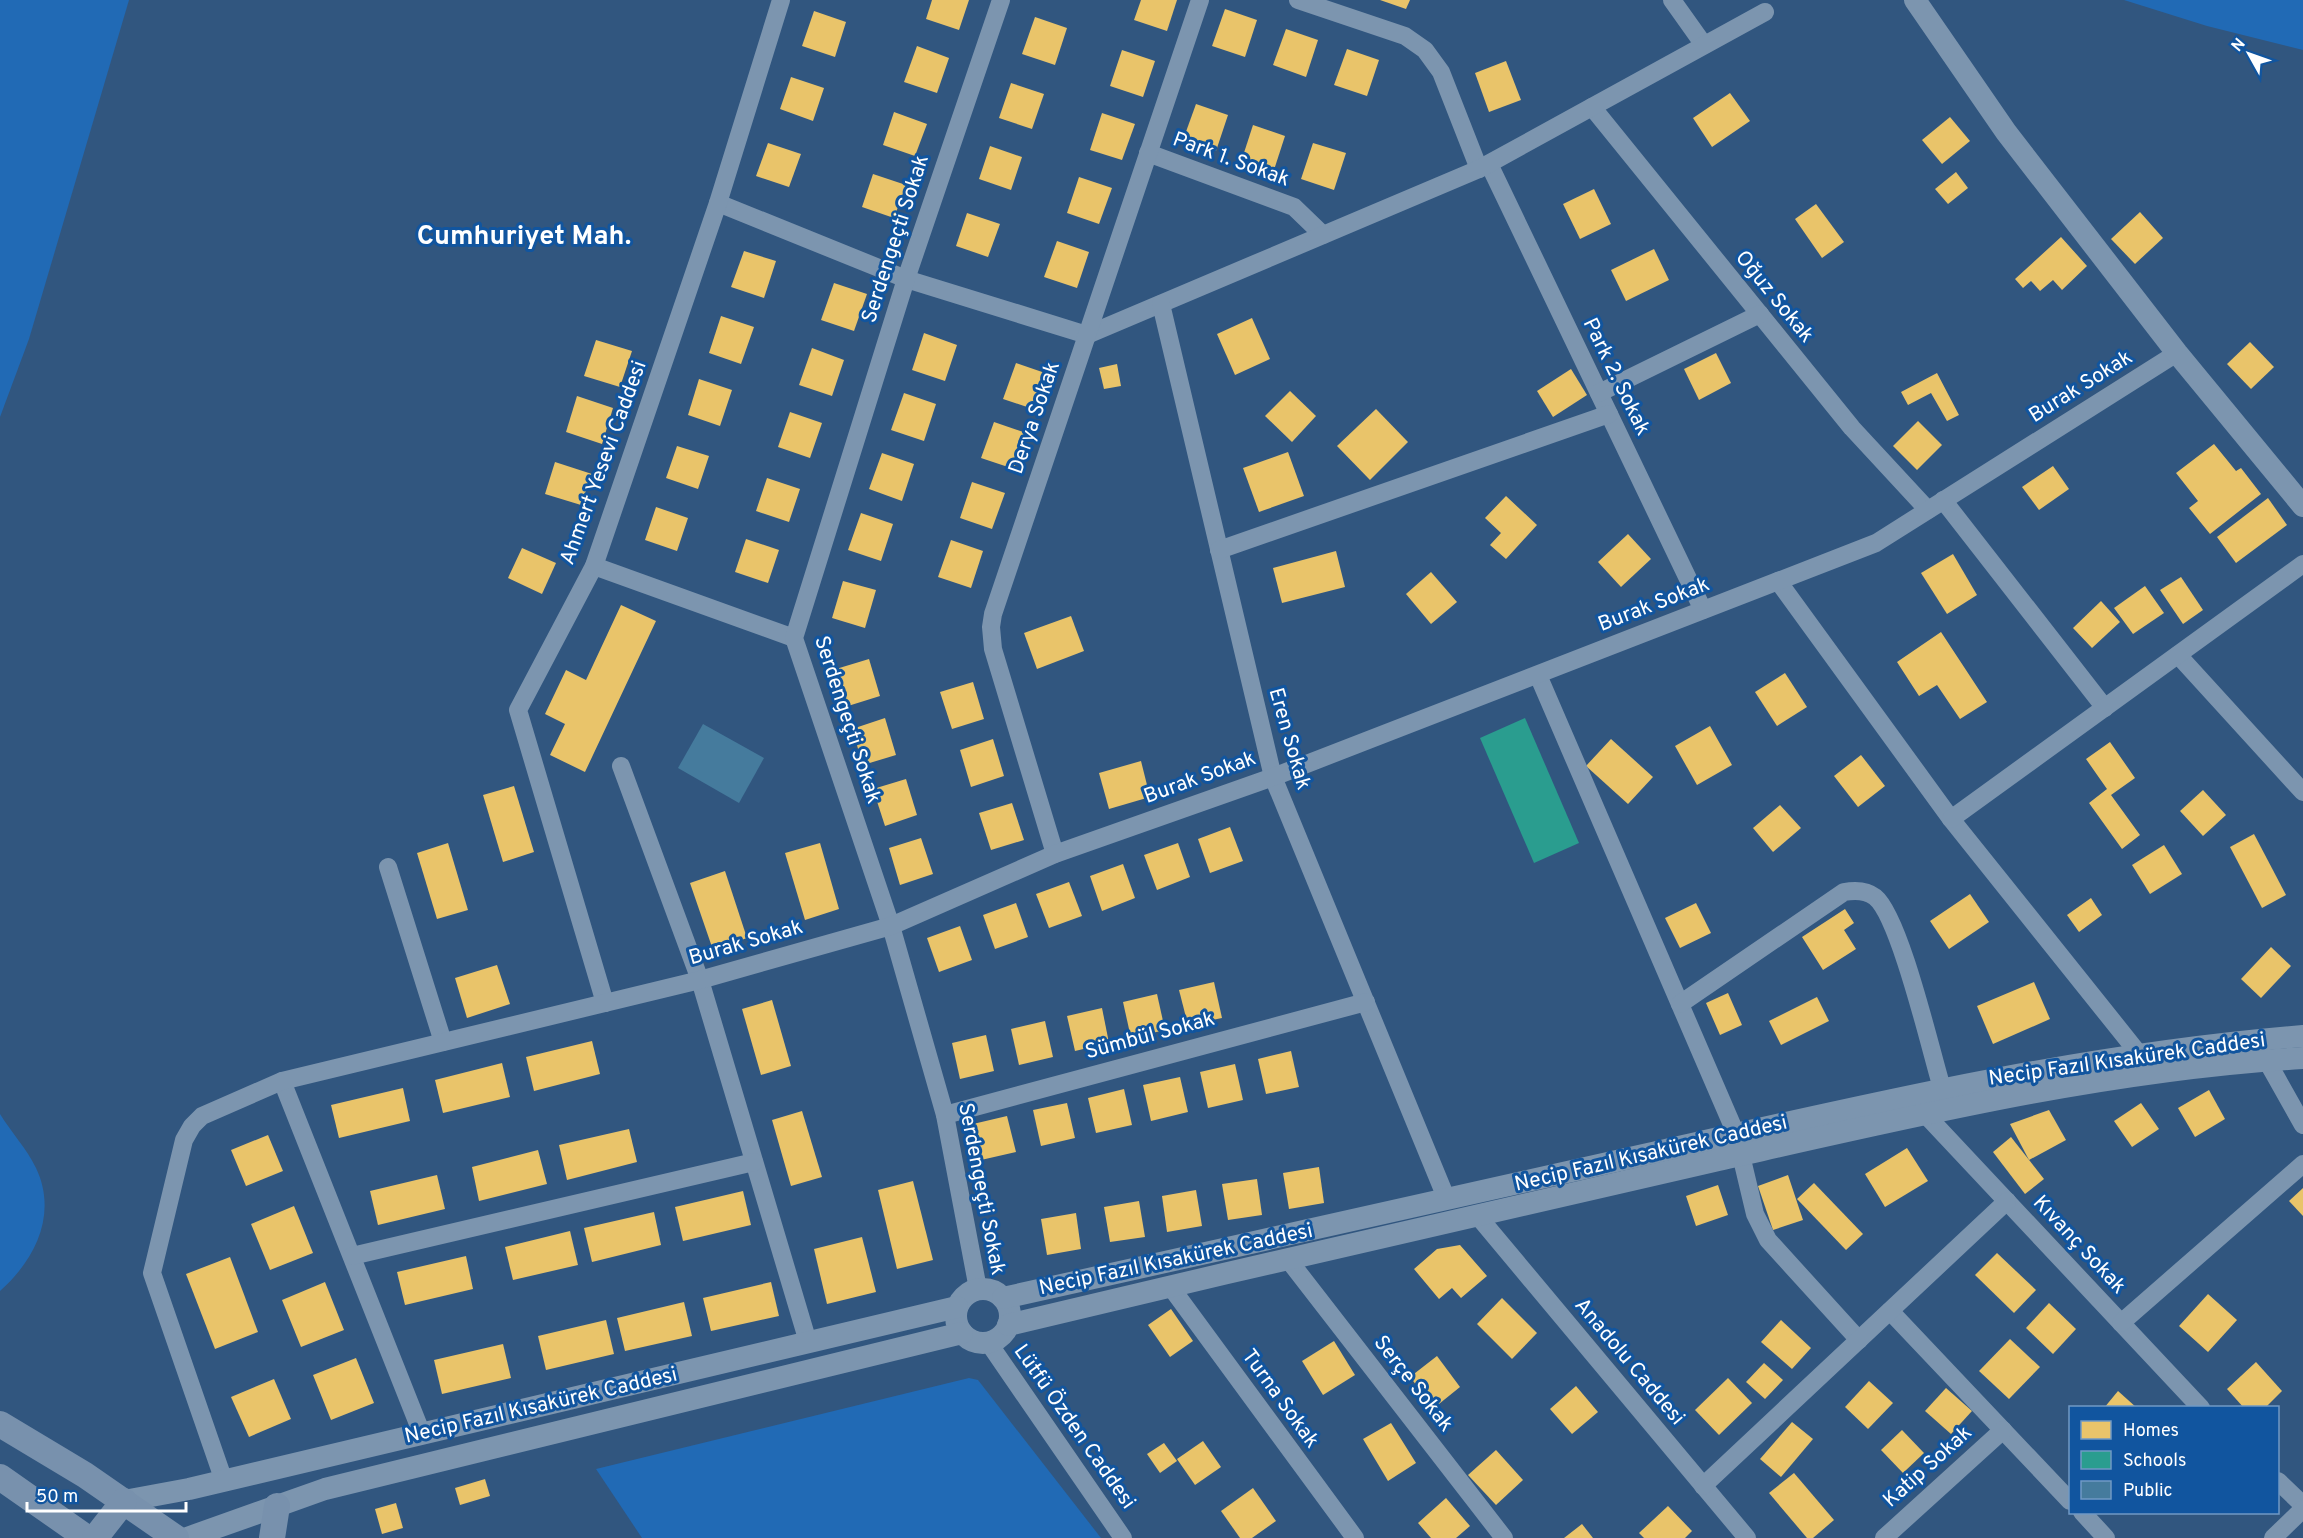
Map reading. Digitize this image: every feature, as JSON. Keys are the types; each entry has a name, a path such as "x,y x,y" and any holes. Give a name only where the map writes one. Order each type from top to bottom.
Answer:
{"main road":[{"path":"0,1424 85,1475 176,1538"},
{"path":"0,1477 87,1538"},
{"path":"95,1538 124,1501"},
{"path":"272,1538 277,1506"}],"street":[{"name":"Ahmert Yesevi Caddesi","path":"605,1003 518,710 594,566 718,203 781,0"},
{"name":"Serdengeçti Sokak","path":"978,1289 945,1114 891,926 794,638 906,279 1001,0"},
{"name":"Derya Sokak","path":"1055,854 993,649 991,627 996,601 1200,0"},
{"name":"Park 2. Sokak","path":"1298,0 1405,36 1425,50 1441,72 1484,166 1599,393 1703,610"},
{"path":"1672,0 1704,45"},
{"path":"1915,0 2007,132 2177,353 2303,506"},
{"path":"718,203 906,279 1087,335 1484,166 1765,12"},
{"name":"Oğuz Sokak","path":"1592,107 1852,428 1928,510"},
{"name":"Park 1. Sokak","path":"1149,153 1294,207 1323,235"},
{"name":"Eren Sokak","path":"1161,304 1273,777 1447,1200"},
{"path":"1599,393 1760,314"},
{"name":"Burak Sokak","path":"224,1480 152,1273 184,1140 192,1126 202,1116 282,1081 700,980 891,926 1055,854 1273,777 1876,543 2177,353"},
{"path":"1219,550 1609,414"},
{"path":"1943,500 2105,708"},
{"path":"1951,819 2303,564"},
{"path":"594,566 794,638"},
{"path":"1778,581 1951,819 2139,1054"},
{"path":"2178,655 2303,792"},
{"path":"1538,675 1680,1004 1738,1145 1755,1214 1768,1240 1859,1340"},
{"path":"621,766 700,980 808,1342"},
{"path":"388,867 443,1042"},
{"path":"1680,1004 1844,892 1868,893 1881,903 1900,944 1941,1089"},
{"name":"Sümbül Sokak","path":"945,1114 1366,1002"},
{"name":"Necip Fazıl Kısakürek Caddesi","path":"1008,1324 1477,1215 1941,1089 2139,1054 2303,1036"},
{"name":"Necip Fazıl Kısakürek Caddesi","path":"1003,1298 1447,1200 1738,1145 1925,1114 2088,1082 2303,1058"},
{"path":"2267,1061 2303,1125"},
{"path":"282,1081 422,1434"},
{"name":"Kıvanç Sokak","path":"1925,1114 2199,1406"},
{"path":"352,1256 754,1162"},
{"path":"2121,1323 2303,1164"},
{"path":"1703,1485 2007,1201"},
{"name":"Anadolu Caddesi","path":"1477,1215 1747,1538"},
{"name":"Serçe Sokak","path":"1287,1258 1504,1538"},
{"name":"Turna Sokak","path":"1170,1286 1355,1538"},
{"path":"987,1289 1003,1298 1010,1315 1004,1333 997,1339 988,1342 970,1339 962,1333 958,1325 957,1307 969,1292 987,1289"},
{"name":"Necip Fazıl Kısakürek Caddesi","path":"124,1501 422,1434 957,1307"},
{"path":"1890,1311 2069,1500"},
{"name":"Necip Fazıl Kısakürek Caddesi","path":"187,1538 325,1489 962,1333"},
{"name":"Lütfü Özden Caddesi","path":"988,1342 1123,1538"},
{"name":"Katip Sokak","path":"1884,1538 2003,1430"},
{"path":"2273,1538 2303,1507 2279,1483"},
{"path":"2084,1514 2106,1538"}],"shaded area":[{"path":"0,0 129,0 29,339 0,417"},
{"path":"2124,0 2303,0 2303,50 2207,26"},
{"path":"0,1114 36,1168 45,1202 44,1219 33,1251 0,1291"},
{"path":"969,1378 978,1380 1101,1538 642,1538 596,1469"}],"building: Homes":[{"path":"932,0 969,0 959,30 926,19"},
{"path":"1141,0 1177,0 1167,31 1134,20"},
{"path":"1380,0 1410,0 1406,9"},
{"path":"1225,9 1257,20 1245,57 1212,46"},
{"path":"814,11 846,22 835,57 802,46"},
{"path":"1035,17 1067,28 1055,65 1022,54"},
{"path":"1286,29 1318,40 1306,77 1273,65"},
{"path":"917,46 949,58 937,93 904,82"},
{"path":"1347,49 1379,60 1367,96 1334,85"},
{"path":"1122,50 1155,61 1143,97 1110,86"},
{"path":"1506,61 1521,100 1489,112 1475,73"},
{"path":"791,77 824,88 813,121 780,109"},
{"path":"1011,83 1044,94 1032,129 999,118"},
{"path":"1730,93 1750,121 1712,147 1693,118"},
{"path":"1196,104 1228,115 1216,151 1183,140"},
{"path":"894,112 927,124 915,156 883,145"},
{"path":"1102,113 1135,124 1122,160 1090,150"},
{"path":"1950,117 1970,141 1942,164 1922,140"},
{"path":"1253,125 1285,136 1273,173 1241,162"},
{"path":"768,143 801,154 789,187 756,176"},
{"path":"1313,143 1346,153 1334,190 1301,179"},
{"path":"990,146 1022,157 1011,190 979,179"},
{"path":"1956,172 1968,188 1948,204 1935,189"},
{"path":"873,174 906,185 894,218 862,207"},
{"path":"1079,177 1112,188 1099,224 1067,213"},
{"path":"1594,189 1611,224 1580,239 1563,204"},
{"path":"1816,204 1844,242 1822,258 1795,219"},
{"path":"2140,212 2163,238 2135,264 2111,239"},
{"path":"967,213 1000,224 988,257 956,246"},
{"path":"2061,237 2087,266 2062,290 2053,280 2040,291 2031,281 2023,288 2015,279"},
{"path":"1057,241 1089,252 1077,288 1044,277"},
{"path":"1654,249 1669,280 1626,301 1611,270"},
{"path":"744,251 776,261 764,298 731,287"},
{"path":"834,283 867,294 854,331 821,320"},
{"path":"721,316 754,327 741,364 709,353"},
{"path":"1252,318 1270,359 1235,375 1217,334"},
{"path":"924,333 957,345 945,381 912,370"},
{"path":"596,340 632,351 620,387 584,376"},
{"path":"2250,342 2274,367 2251,389 2227,364"},
{"path":"812,348 844,360 832,396 799,385"},
{"path":"1716,353 1731,383 1699,400 1684,369"},
{"path":"1016,363 1048,374 1036,410 1003,399"},
{"path":"1117,364 1121,386 1104,389 1099,368"},
{"path":"1571,369 1587,395 1553,417 1537,391"},
{"path":"1937,373 1959,415 1947,421 1931,393 1908,405 1901,392"},
{"path":"699,379 732,390 720,426 688,415"},
{"path":"1290,391 1316,416 1292,442 1265,416"},
{"path":"904,393 936,404 924,441 891,430"},
{"path":"577,396 613,408 602,444 566,432"},
{"path":"1376,409 1408,442 1370,480 1337,446"},
{"path":"790,412 822,423 810,458 778,447"},
{"path":"1918,421 1942,445 1917,470 1893,446"},
{"path":"994,422 1026,433 1014,469 981,458"},
{"path":"2214,444 2236,471 2241,468 2261,494 2210,534 2189,508 2198,501 2176,473"},
{"path":"677,446 709,456 698,489 666,478"},
{"path":"1288,452 1304,496 1259,512 1243,468"},
{"path":"882,453 914,464 902,501 869,489"},
{"path":"555,462 592,474 581,505 545,494"},
{"path":"2053,466 2069,489 2039,510 2022,487"},
{"path":"767,478 800,489 789,522 756,511"},
{"path":"972,482 1005,493 992,529 960,518"},
{"path":"1506,496 1537,525 1506,559 1490,545 1501,533 1485,518"},
{"path":"2268,498 2287,525 2236,563 2217,537"},
{"path":"656,507 688,518 677,551 645,540"},
{"path":"861,513 893,524 881,561 848,550"},
{"path":"1628,534 1651,559 1621,587 1598,562"},
{"path":"746,539 779,550 768,583 735,572"},
{"path":"951,540 983,551 971,588 938,577"},
{"path":"522,548 556,563 542,594 508,578"},
{"path":"1336,551 1345,587 1282,603 1273,568"},
{"path":"1953,554 1977,595 1947,614 1921,573"},
{"path":"1431,572 1457,602 1431,624 1406,594"},
{"path":"2181,577 2203,610 2183,624 2160,590"},
{"path":"843,581 876,590 865,628 832,618"},
{"path":"2145,586 2164,613 2133,634 2114,608"},
{"path":"2101,601 2120,622 2092,648 2073,628"},
{"path":"621,605 656,621 585,772 550,755 565,724 545,714 566,670 586,680"},
{"path":"1071,616 1084,651 1037,669 1024,633"},
{"path":"1941,632 1987,702 1960,719 1937,685 1919,696 1897,662"},
{"path":"869,659 880,696 848,706 836,669"},
{"path":"1785,673 1807,707 1777,726 1755,692"},
{"path":"973,682 984,719 952,729 940,692"},
{"path":"885,718 896,755 863,765 852,729"},
{"path":"1710,726 1732,765 1697,785 1675,746"},
{"path":"993,739 1004,776 971,787 960,750"},
{"path":"1611,739 1653,777 1628,804 1586,766"},
{"path":"2110,742 2135,778 2111,795 2140,835 2122,849 2089,803 2107,789 2086,759"},
{"path":"1861,755 1885,786 1858,807 1834,776"},
{"path":"1141,761 1150,797 1109,809 1099,773"},
{"path":"906,779 917,815 885,826 873,789"},
{"path":"514,786 534,852 503,862 483,795"},
{"path":"2203,790 2226,815 2203,836 2180,811"},
{"path":"1012,803 1024,840 991,850 979,813"},
{"path":"1780,805 1801,828 1773,852 1753,828"},
{"path":"1230,827 1243,861 1210,873 1198,839"},
{"path":"2254,834 2286,895 2262,908 2230,847"},
{"path":"921,838 933,874 900,885 889,848"},
{"path":"448,843 468,910 437,919 417,853"},
{"path":"820,843 839,909 805,920 785,853"},
{"path":"1178,843 1190,877 1157,890 1144,855"},
{"path":"2164,845 2182,874 2150,894 2132,865"},
{"path":"1123,864 1135,898 1102,911 1090,876"},
{"path":"725,871 747,938 713,950 690,883"},
{"path":"1069,882 1082,916 1049,928 1036,894"},
{"path":"1970,894 1989,922 1949,949 1930,921"},
{"path":"2091,898 2102,915 2079,932 2067,915"},
{"path":"1016,903 1028,937 995,949 983,915"},
{"path":"1696,903 1711,933 1680,948 1665,918"},
{"path":"1845,909 1854,923 1844,930 1856,949 1823,970 1802,937"},
{"path":"960,926 972,960 939,972 927,938"},
{"path":"2271,947 2291,966 2261,998 2241,979"},
{"path":"497,965 510,1004 467,1018 455,978"},
{"path":"1214,982 1222,1018 1188,1025 1179,990"},
{"path":"2034,982 2050,1019 1993,1044 1977,1006"},
{"path":"1728,993 1742,1025 1720,1035 1706,1003"},
{"path":"1157,994 1165,1030 1131,1038 1123,1002"},
{"path":"1817,997 1829,1021 1781,1045 1769,1021"},
{"path":"772,1000 791,1066 761,1075 742,1009"},
{"path":"1102,1008 1109,1043 1075,1051 1067,1016"},
{"path":"1045,1021 1053,1057 1019,1065 1011,1029"},
{"path":"986,1035 994,1071 960,1079 952,1043"},
{"path":"592,1041 600,1074 534,1091 526,1057"},
{"path":"1291,1051 1299,1087 1266,1094 1258,1059"},
{"path":"502,1063 510,1097 443,1113 435,1080"},
{"path":"1235,1064 1243,1100 1208,1108 1200,1072"},
{"path":"1180,1077 1188,1112 1151,1121 1143,1085"},
{"path":"403,1088 410,1121 339,1138 331,1105"},
{"path":"1124,1089 1132,1125 1096,1133 1088,1098"},
{"path":"2209,1090 2225,1119 2195,1137 2178,1108"},
{"path":"1067,1103 1075,1138 1041,1146 1033,1110"},
{"path":"2141,1103 2159,1129 2132,1147 2114,1121"},
{"path":"2049,1110 2066,1140 2029,1160 2010,1124"},
{"path":"802,1111 822,1177 791,1186 772,1120"},
{"path":"1007,1116 1016,1152 981,1160 973,1124"},
{"path":"629,1129 637,1162 567,1180 559,1145"},
{"path":"268,1135 283,1171 246,1186 231,1150"},
{"path":"2011,1137 2044,1179 2025,1194 1993,1152"},
{"path":"1907,1148 1928,1181 1885,1207 1865,1174"},
{"path":"538,1150 547,1184 479,1201 472,1167"},
{"path":"1319,1167 1324,1203 1289,1209 1283,1173"},
{"path":"437,1175 445,1209 378,1225 370,1191"},
{"path":"1788,1175 1803,1220 1773,1230 1758,1186"},
{"path":"1257,1179 1262,1215 1228,1220 1222,1184"},
{"path":"913,1181 933,1260 897,1269 878,1190"},
{"path":"1814,1183 1863,1234 1846,1250 1797,1199"},
{"path":"1718,1185 1728,1215 1696,1226 1686,1196"},
{"path":"2303,1188 2303,1216 2289,1201"},
{"path":"1196,1190 1202,1226 1167,1232 1162,1196"},
{"path":"743,1191 751,1225 683,1241 675,1207"},
{"path":"1139,1201 1145,1237 1110,1242 1104,1207"},
{"path":"294,1206 313,1253 270,1270 251,1224"},
{"path":"654,1212 661,1245 592,1262 584,1228"},
{"path":"1076,1213 1081,1249 1047,1255 1041,1219"},
{"path":"570,1231 578,1265 513,1280 505,1247"},
{"path":"862,1237 876,1292 827,1304 814,1249"},
{"path":"1460,1245 1487,1276 1461,1298 1452,1288 1439,1299 1414,1269 1437,1249"},
{"path":"1997,1253 2036,1290 2014,1313 1975,1275"},
{"path":"466,1256 473,1289 405,1305 397,1272"},
{"path":"230,1257 258,1332 215,1349 186,1274"},
{"path":"325,1282 344,1330 301,1347 282,1300"},
{"path":"771,1282 779,1316 711,1331 703,1298"},
{"path":"2208,1294 2237,1320 2208,1352 2179,1326"},
{"path":"1502,1298 1537,1333 1512,1359 1477,1324"},
{"path":"684,1302 692,1336 625,1351 617,1318"},
{"path":"2049,1303 2076,1329 2053,1354 2026,1328"},
{"path":"1171,1309 1193,1341 1170,1357 1148,1325"},
{"path":"606,1320 614,1354 546,1370 538,1336"},
{"path":"1781,1320 1811,1348 1792,1369 1761,1342"},
{"path":"2010,1339 2040,1367 2009,1399 1979,1371"},
{"path":"1334,1341 1355,1375 1323,1395 1302,1361"},
{"path":"503,1344 511,1378 442,1394 434,1360"},
{"path":"1437,1356 1460,1387 1434,1408 1410,1377"},
{"path":"356,1358 374,1403 331,1420 313,1375"},
{"path":"2256,1362 2282,1391 2267,1406 2242,1406 2227,1389"},
{"path":"1764,1363 1783,1380 1765,1399 1746,1382"},
{"path":"1728,1378 1752,1403 1719,1435 1695,1410"},
{"path":"274,1379 291,1419 249,1437 231,1397"},
{"path":"1869,1381 1893,1403 1868,1429 1845,1407"},
{"path":"1576,1386 1598,1412 1572,1434 1550,1409"},
{"path":"1946,1388 1972,1411 1951,1434 1925,1411"},
{"path":"2118,1391 2135,1406 2106,1406"},
{"path":"1792,1422 1813,1439 1781,1477 1760,1459"},
{"path":"1391,1423 1416,1463 1388,1481 1363,1439"},
{"path":"1902,1430 1924,1453 1903,1473 1881,1450"},
{"path":"1203,1441 1221,1467 1195,1485 1177,1459"},
{"path":"1164,1443 1177,1461 1160,1473 1147,1454"},
{"path":"1496,1450 1523,1480 1496,1505 1468,1475"},
{"path":"1794,1473 1834,1520 1813,1538 1807,1538 1769,1493"},
{"path":"485,1479 490,1496 460,1505 455,1488"},
{"path":"1253,1488 1276,1521 1252,1538 1240,1538 1221,1511"},
{"path":"1446,1498 1470,1526 1456,1538 1431,1538 1418,1523"},
{"path":"396,1503 403,1528 382,1534 375,1509"},
{"path":"1668,1506 1692,1531 1685,1538 1644,1538 1639,1533"},
{"path":"1582,1524 1593,1538 1564,1538"}],"building: Schools":[{"path":"1525,718 1579,843 1534,863 1480,738"}],"building: Public":[{"path":"703,724 764,758 739,803 678,768"}],"district":[{"name":"Cumhuriyet Mah.","path":"524,237"}]}
